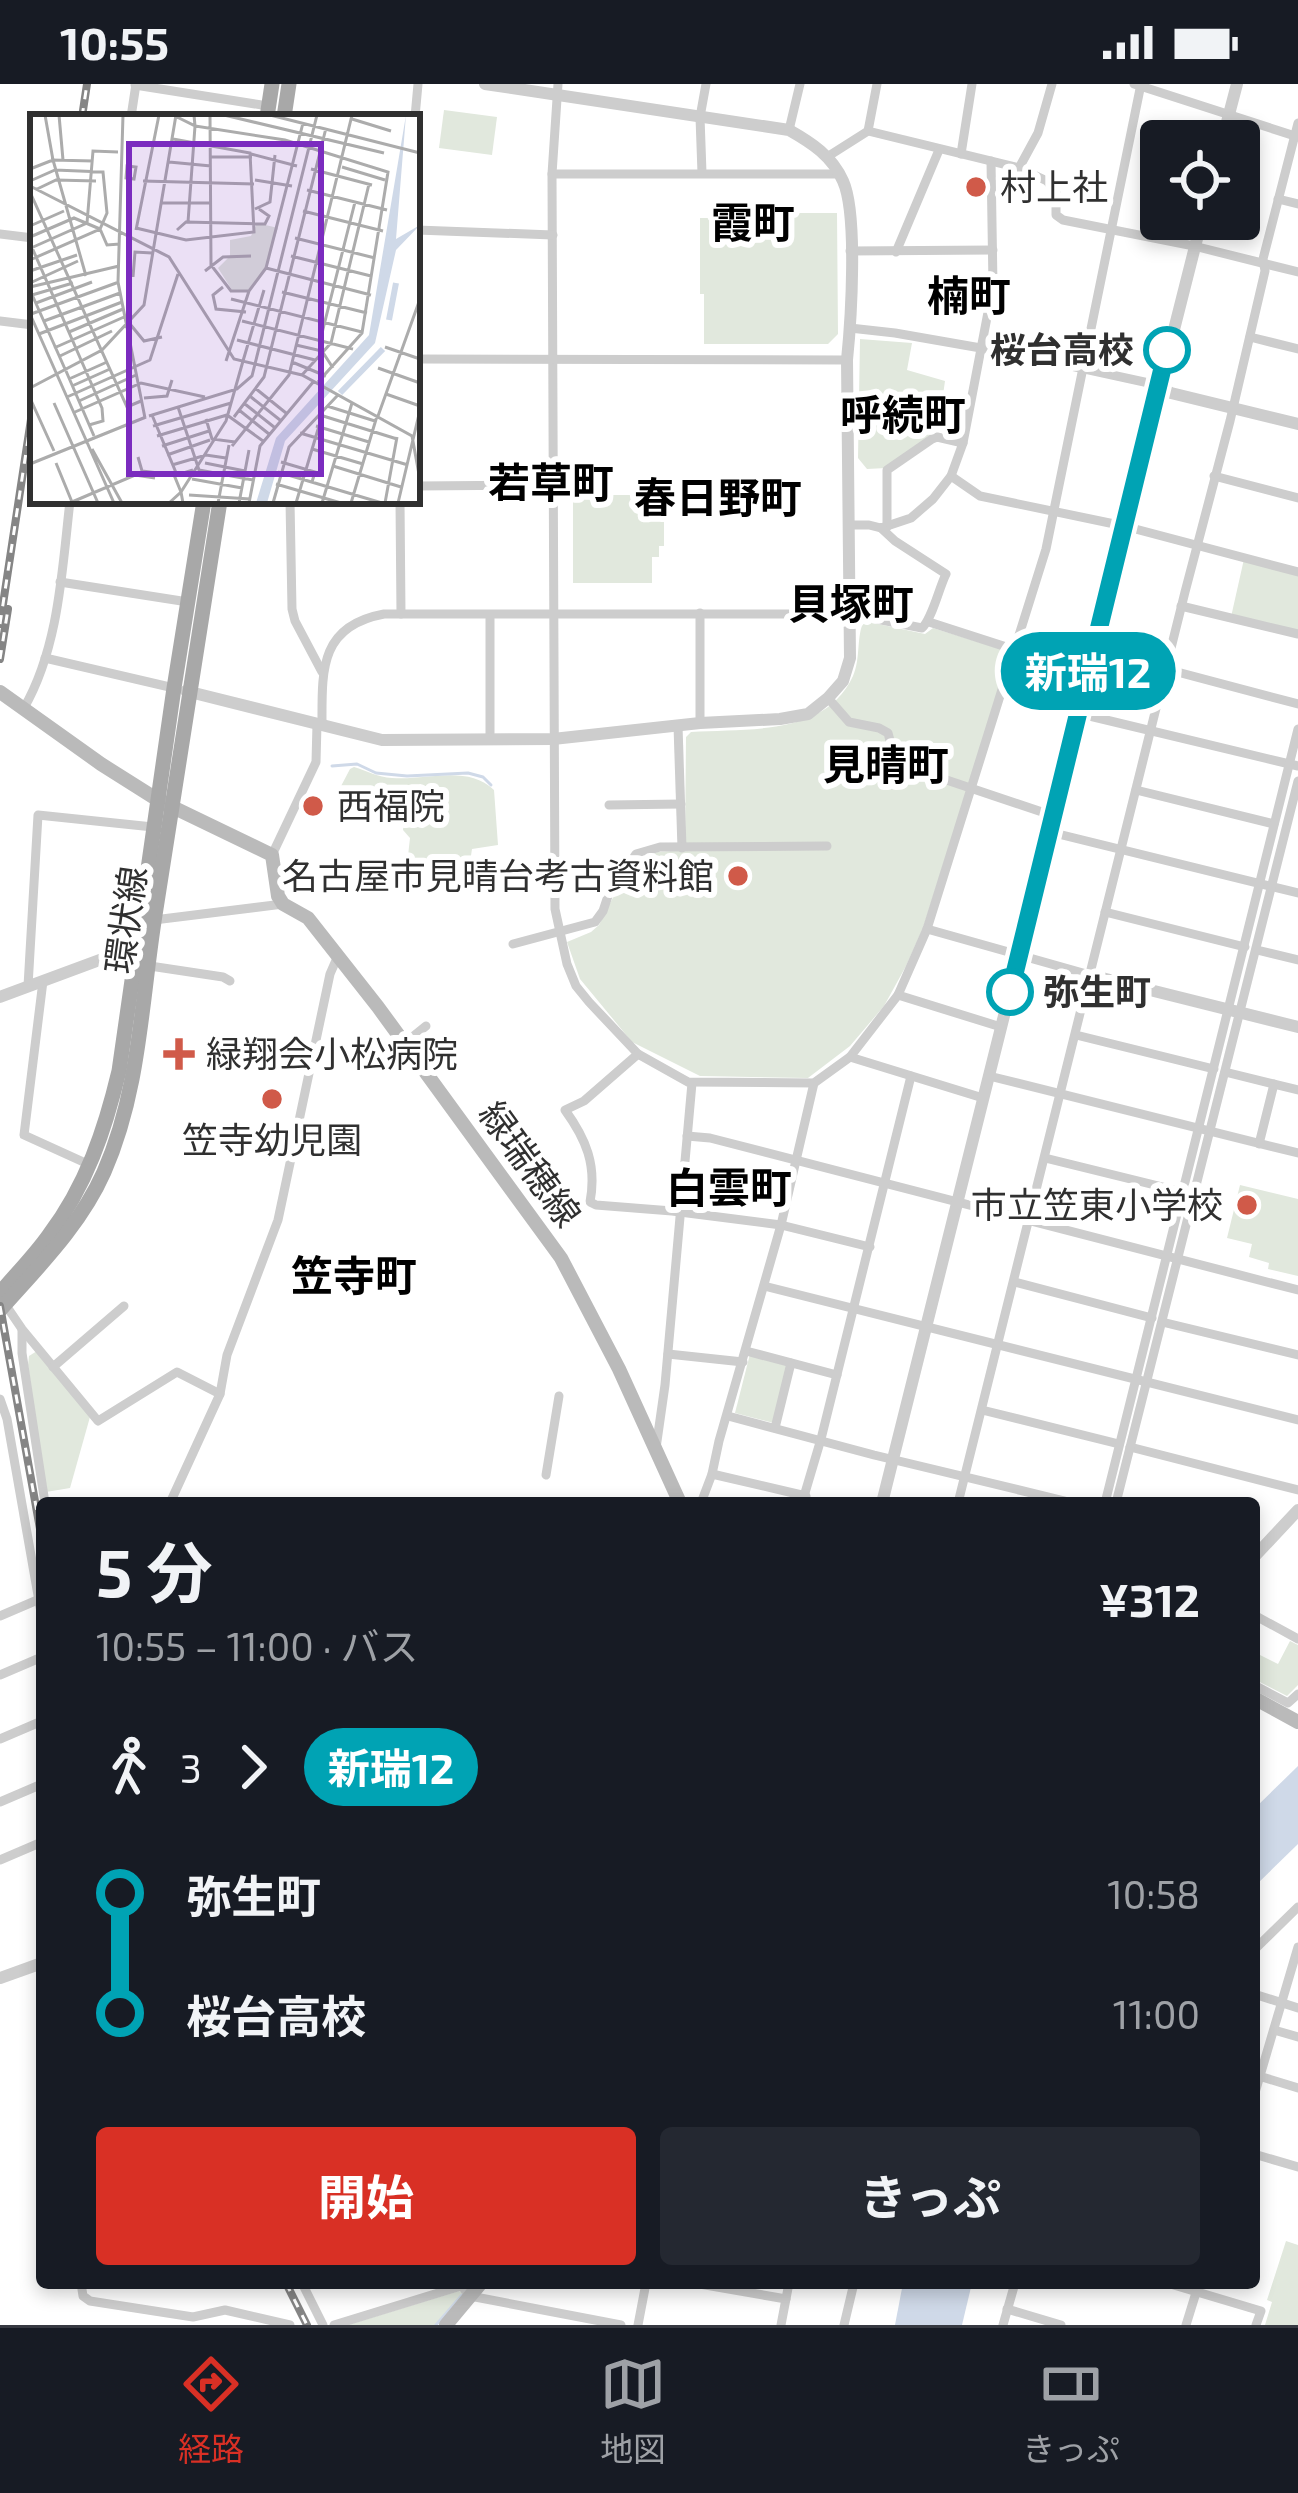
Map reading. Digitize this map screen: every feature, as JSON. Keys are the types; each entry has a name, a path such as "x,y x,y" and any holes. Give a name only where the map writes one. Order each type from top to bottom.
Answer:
{"main road":[{"path":"268,112 272,84"},
{"path":"284,114 289,84"},
{"name":"環状線","path":"2,1302 65,1238 101,1178 124,1117 150,966 144,945 154,920 173,688 204,504"},
{"name":"環状線","path":"2,1302 91,1165 108,1117 144,945 153,827 166,803 191,693 220,504"},
{"path":"0,692 101,764 166,803 272,855 283,904"},
{"name":"緑瑞穂線","path":"283,904 308,918 561,1258 677,1497"},
{"path":"1260,1701 1298,1722"},
{"path":"446,2325 463,2289"}],"street":[{"path":"131,114 136,84 268,112"},
{"path":"415,114 418,84"},
{"path":"45,658 382,740 553,740 780,719 808,714 843,681 850,658 850,207 839,174 820,148 789,130 557,90 485,84"},
{"path":"702,173 700,117 706,84"},
{"path":"789,130 800,84"},
{"path":"827,157 868,131 877,84"},
{"path":"961,154 972,84"},
{"path":"1019,168 1038,133 1052,84"},
{"path":"1227,120 1237,84"},
{"path":"557,90 552,174 555,909 576,986 638,1054 692,1083 814,1083 850,1058 898,995 927,929 1046,549 1138,85 1296,136"},
{"path":"959,1497 1234,408 1265,271 1263,259 1298,123"},
{"path":"868,131 1019,168 1047,181 1056,193 1056,214 1063,220 1298,272"},
{"path":"896,252 939,150"},
{"path":"849,525 884,527 911,518 951,476 963,443 993,286 991,161"},
{"path":"552,174 839,174"},
{"path":"1278,199 1298,204"},
{"path":"420,230 553,235"},
{"path":"0,234 30,238"},
{"path":"883,1497 1196,240"},
{"path":"850,251 993,250"},
{"path":"0,321 30,325"},
{"path":"850,328 1015,354 1298,424"},
{"path":"1250,338 1298,349"},
{"path":"420,358 847,359"},
{"path":"272,855 316,762 322,672 331,648 360,619 400,614 850,614 922,628 929,622 946,574 895,542 884,527 887,470 932,439 963,443"},
{"path":"951,476 980,496 1124,526 1298,572"},
{"path":"1214,476 1298,498"},
{"path":"420,486 552,485"},
{"path":"24,708 41,678 70,504"},
{"path":"290,504 292,609 322,672"},
{"path":"400,504 400,614"},
{"path":"60,582 188,602"},
{"path":"1181,606 1298,634"},
{"path":"700,614 700,724"},
{"path":"490,616 490,739"},
{"path":"929,622 1088,674"},
{"path":"1166,668 1298,704"},
{"path":"828,698 849,722 888,733 896,763 1054,816"},
{"path":"1076,713 1293,764"},
{"path":"678,726 682,848"},
{"path":"1251,948 1260,884 1298,729"},
{"path":"1107,1497 1142,1380 1251,948 1292,828 1298,781"},
{"path":"1136,790 1274,824"},
{"path":"609,805 681,804"},
{"path":"28,986 38,815 153,827"},
{"path":"1050,832 1298,893"},
{"path":"513,944 595,922 636,854 660,848 827,846"},
{"path":"154,920 283,904"},
{"path":"1105,912 1298,959"},
{"path":"927,929 1298,1027"},
{"path":"0,997 144,945"},
{"path":"173,1497 220,1394 227,1354 278,1220 337,958"},
{"path":"150,966 230,981"},
{"path":"43,981 24,1135 91,1165"},
{"path":"898,995 1001,1028"},
{"path":"405,1043 426,1026"},
{"path":"1076,1035 1298,1090"},
{"path":"638,1054 584,1101 565,1110 588,1149 593,1174 590,1202 782,1225 869,1247"},
{"path":"850,1058 983,1098"},
{"path":"805,1497 911,1076"},
{"path":"989,1076 1298,1154"},
{"path":"656,1449 692,1083"},
{"path":"703,1497 782,1225 814,1083"},
{"path":"1259,1144 1274,1084"},
{"path":"1172,1259 1183,1192 1205,1130"},
{"path":"687,1136 710,1138 1298,1290"},
{"path":"1045,1158 1183,1192"},
{"path":"1015,1282 1298,1354"},
{"path":"764,1286 1297,1417"},
{"path":"2,1302 98,1420 177,1372 220,1394"},
{"path":"53,1366 124,1306"},
{"path":"22,1329 44,1497"},
{"path":"668,1354 745,1357 837,1375"},
{"path":"775,1428 791,1363"},
{"path":"546,1475 559,1396"},
{"path":"0,1399 36,1577"},
{"path":"982,1410 1298,1490"},
{"path":"728,1415 1049,1497"},
{"path":"1117,1497 1124,1446"},
{"path":"712,1474 797,1497"},
{"path":"1260,1548 1298,1510"},
{"path":"0,1616 36,1601"},
{"path":"1260,1618 1295,1632"},
{"path":"0,1676 36,1660"},
{"path":"1260,1688 1288,1703 1298,1694"},
{"path":"0,1739 36,1724"},
{"path":"0,1802 36,1787"},
{"path":"0,1860 36,1845"},
{"path":"1260,1944 1298,1907"},
{"path":"1282,1923 1298,1928"},
{"path":"1260,2067 1297,1954"},
{"path":"0,1978 36,1965"},
{"path":"1260,1996 1298,2008"},
{"path":"1274,2030 1298,2037"},
{"path":"1260,2076 1298,2088"},
{"path":"1260,2156 1298,2167"},
{"path":"82,2289 90,2301 183,2320 225,2310 290,2325"},
{"path":"305,2289 323,2325"},
{"path":"334,2325 460,2289"},
{"path":"467,2289 621,2325"},
{"path":"638,2325 645,2289"},
{"path":"736,2289 786,2299"},
{"path":"781,2325 787,2289"},
{"path":"844,2325 853,2289"},
{"path":"1004,2325 1013,2289"},
{"path":"1186,2325 1196,2289"},
{"path":"1202,2289 1261,2311 1256,2325"},
{"path":"1007,2309 1061,2325"}],"shaded area":[{"path":"444,110 497,117 492,155 439,148"},
{"path":"750,213 837,213 838,334 828,344 704,344 700,218 749,218"},
{"path":"860,339 912,343 907,370 945,381 938,430 886,468 867,469 858,458"},
{"path":"573,497 664,499 664,546 659,546 659,557 652,557 652,583 573,583"},
{"path":"1244,559 1298,573 1298,633 1231,617"},
{"path":"864,621 925,634 933,628 1010,654 923,928 884,1006 850,1046 808,1078 700,1076 632,1042 580,979 567,942 599,925 628,868 657,852 685,850 686,737 691,732 783,725 824,710 853,676"},
{"path":"354,767 387,777 459,776 483,782 494,790 498,845 472,849 467,882 420,868 415,889 402,886 405,870 411,870 407,865 410,838 403,830 405,805 395,794 340,788"},
{"path":"1240,1185 1298,1199 1298,1276 1268,1269 1269,1263 1249,1257 1252,1244 1227,1238"},
{"path":"37,1351 90,1417 70,1488 46,1492 28,1365 29,1356"},
{"path":"750,1354 789,1364 774,1423 735,1413"},
{"path":"1290,1641 1298,1645 1298,1685 1287,1696 1260,1682 1260,1655 1278,1664"},
{"path":"1286,2241 1298,2245 1298,2325 1265,2325 1272,2302 1267,2300"},
{"path":"463,2293 435,2325 348,2325"}],"water":[{"path":"1298,1766 1298,1844 1260,1881 1260,1803"},
{"path":"902,2289 971,2289 962,2325 895,2325"}],"waterway":[{"path":"332,766 357,764 376,773 407,776 468,773 491,785"},
{"path":"436,2325 462,2295"}],"railway":[{"path":"82,114 87,84"},
{"path":"0,624 30,426"},
{"path":"0,659 8,609"},
{"path":"0,1306 36,1507"},
{"path":"289,2289 307,2325"}],"bus line":[{"name":"新瑞12","path":"1010,992 1167,350"}],"place":[{"name":"村上社","path":"976,187"},
{"name":"桜台高校","path":"1167,350"},
{"name":"西福院","path":"313,806"},
{"name":"名古屋市見晴台考古資料館","path":"738,876"},
{"name":"弥生町","path":"1010,992"},
{"name":"緑翔会小松病院","path":"179,1054"},
{"name":"笠寺幼児園","path":"272,1099"},
{"name":"市立笠東小学校","path":"1247,1205"}],"district":[{"name":"霞町","path":"753,223"},
{"name":"楠町","path":"969,296"},
{"name":"呼続町","path":"903,415"},
{"name":"若草町","path":"551,483"},
{"name":"春日野町","path":"718,498"},
{"name":"貝塚町","path":"851,604"},
{"name":"見晴町","path":"886,765"},
{"name":"白雲町","path":"729,1188"},
{"name":"笠寺町","path":"354,1276"}]}
